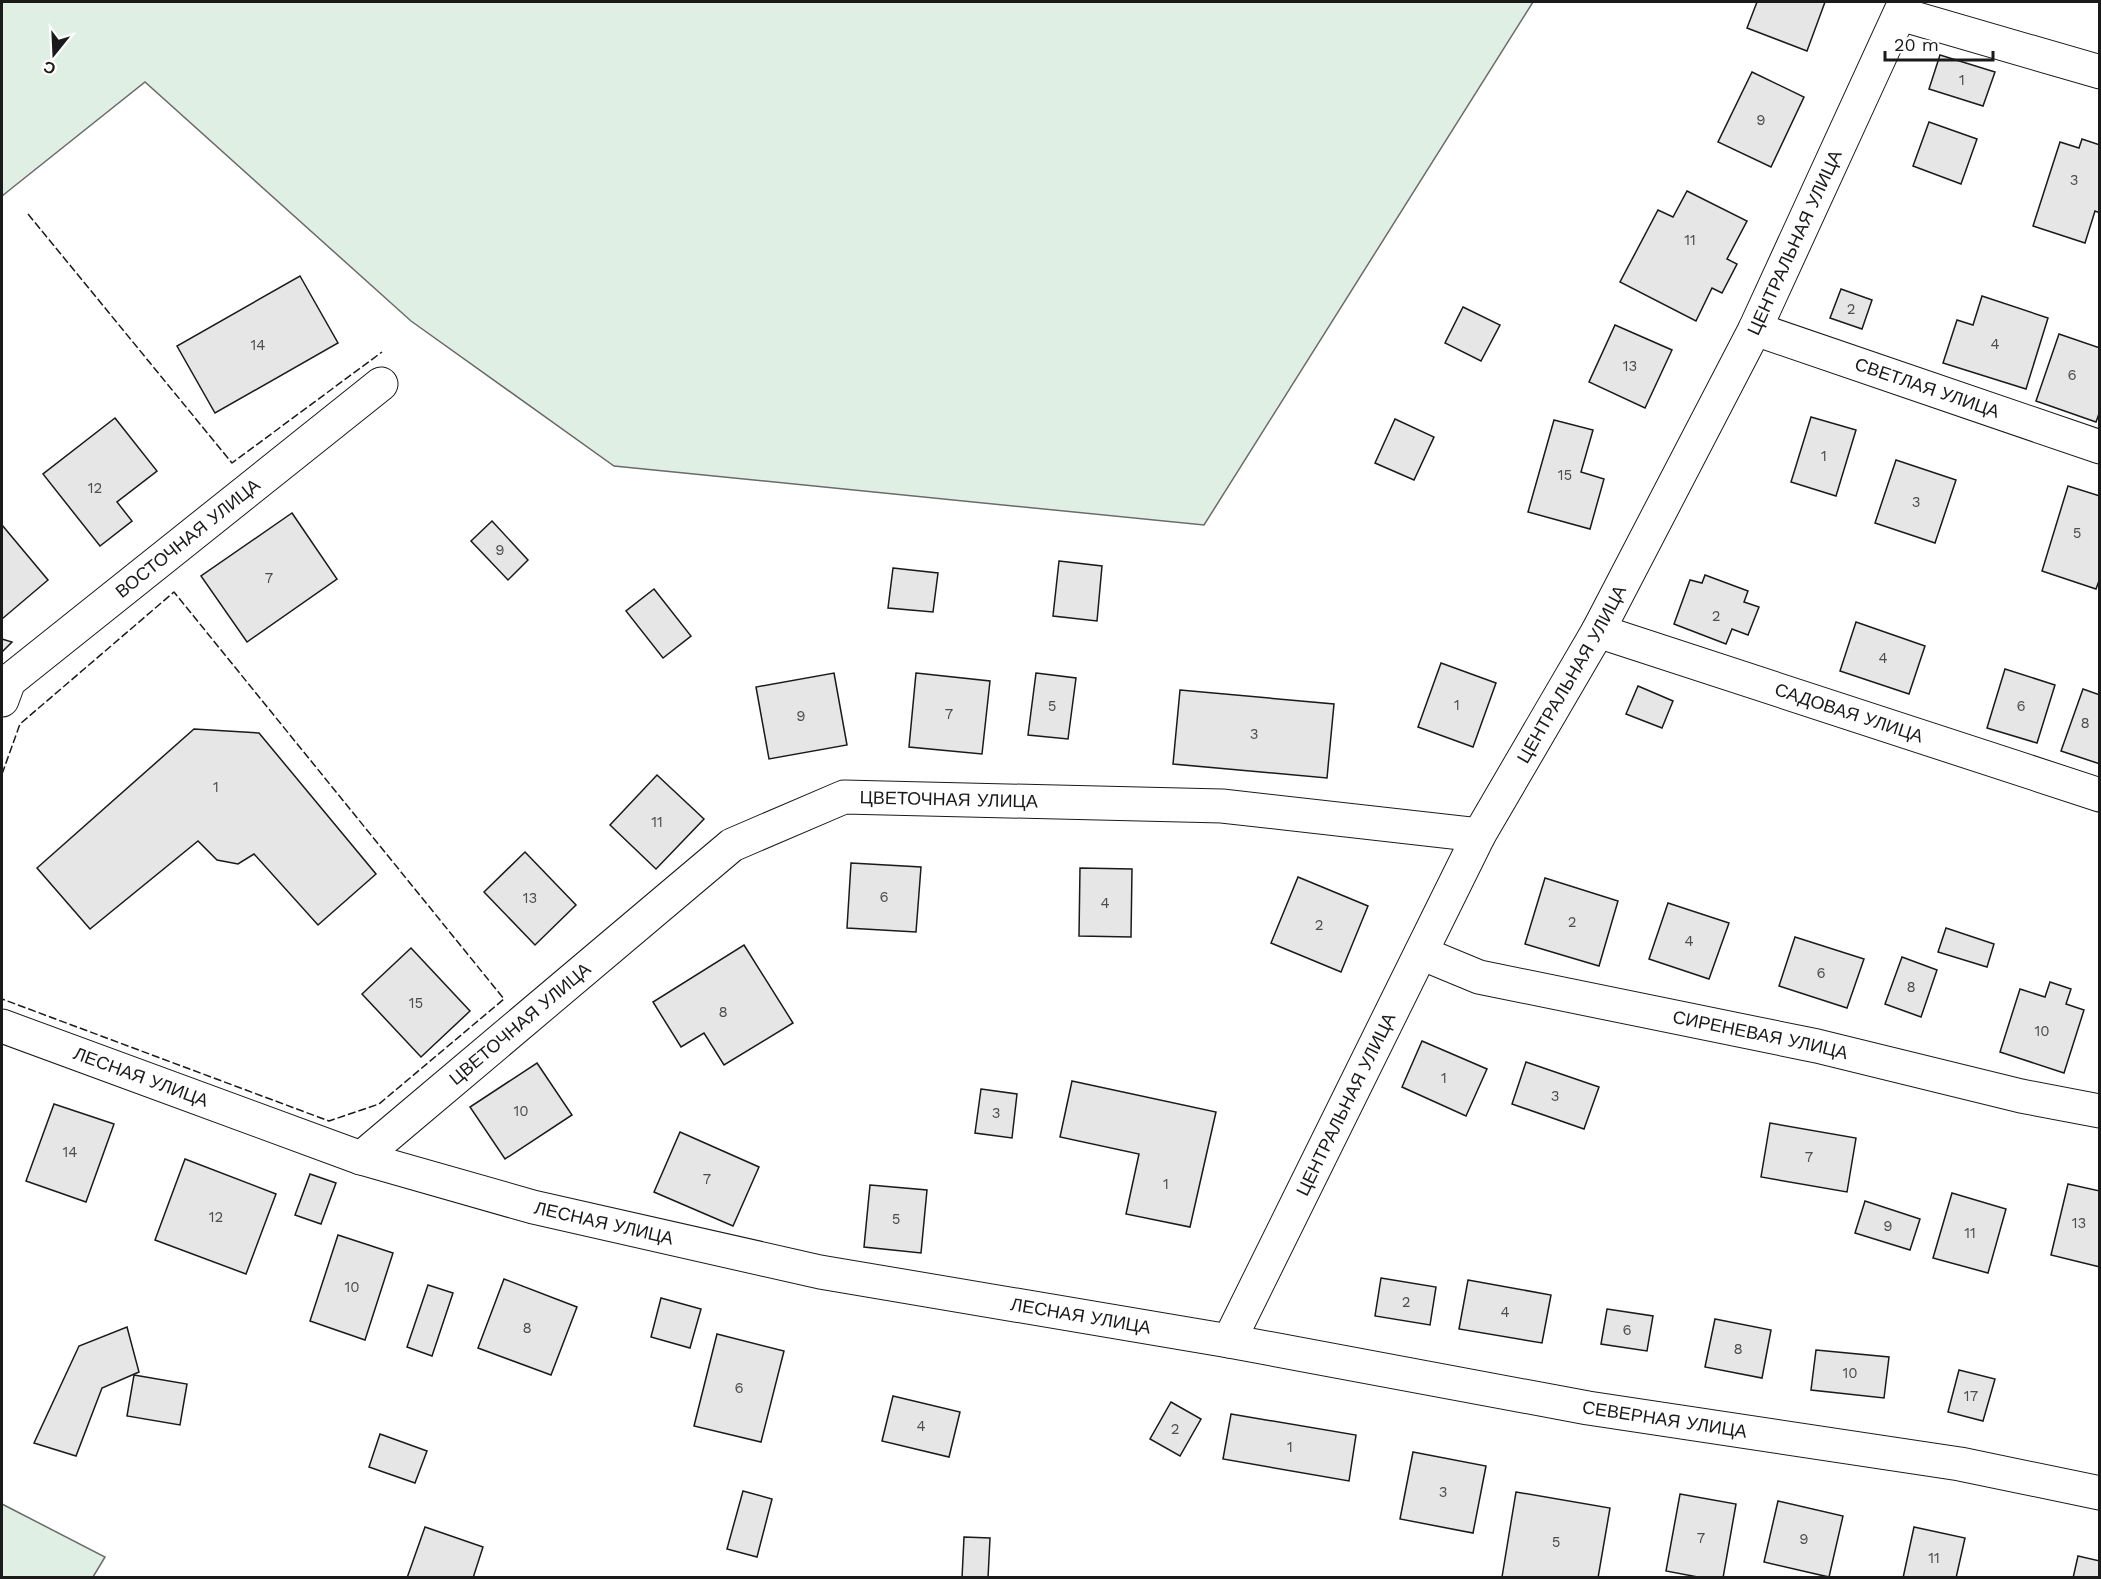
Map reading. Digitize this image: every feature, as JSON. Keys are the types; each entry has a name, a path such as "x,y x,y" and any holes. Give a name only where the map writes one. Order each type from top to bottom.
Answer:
{"street":[{"path":"1903,8 2100,72"},
{"name":"ЦЕНТРАЛЬНАЯ УЛИЦА","path":"1229,1341 1479,835 1598,631 1755,329 1903,8"},
{"name":"СВЕТЛАЯ УЛИЦА","path":"1755,329 2100,447"},
{"name":"ВОСТОЧНАЯ УЛИЦА","path":"2,700 9,681 381,384"},
{"name":"САДОВАЯ УЛИЦА","path":"1598,631 2100,795"},
{"name":"ЦВЕТОЧНАЯ УЛИЦА","path":"361,1158 732,845 844,797 1222,806 1479,835"},
{"name":"СИРЕНЕВАЯ УЛИЦА","path":"1421,953 1479,977 1817,1046 2021,1095 2100,1111"},
{"name":"ЛЕСНАЯ УЛИЦА","path":"2,1026 361,1158 533,1207 820,1272 1229,1341"},
{"name":"СЕВЕРНАЯ УЛИЦА","path":"1229,1341 1588,1408 1960,1464 2100,1493"}],"green space":[{"path":"2,2 1533,2 1204,525 614,466 411,321 145,82 2,196"},
{"path":"2,1504 105,1557 93,1577 2,1577"}],"building":[{"path":"1757,2 1825,2 1807,51 1747,28"},
{"path":"1940,55 1995,72 1983,106 1929,89"},
{"path":"1752,72 1804,97 1771,167 1718,142"},
{"path":"1929,122 1977,139 1961,184 1913,166"},
{"path":"2082,139 2100,145 2100,213 2095,211 2085,243 2033,226 2060,142 2079,148"},
{"path":"1687,191 1747,221 1727,259 1737,264 1722,293 1712,288 1696,321 1620,282 1658,210 1673,217"},
{"path":"300,276 338,343 215,413 177,346"},
{"path":"1841,289 1872,300 1862,329 1830,318"},
{"path":"1982,296 2048,318 2026,389 1943,363 1957,320 1973,325"},
{"path":"1463,307 1500,325 1481,361 1445,343"},
{"path":"1615,325 1672,350 1645,408 1589,382"},
{"path":"2059,334 2100,348 2100,411 2096,422 2036,401"},
{"path":"1811,417 1856,430 1836,496 1791,482"},
{"path":"115,418 157,471 117,502 132,521 100,546 43,474"},
{"path":"1395,419 1434,437 1414,480 1375,463"},
{"path":"1554,420 1593,430 1581,472 1604,479 1590,529 1528,512"},
{"path":"1896,460 1956,480 1935,543 1875,523"},
{"path":"2068,486 2100,496 2100,578 2096,589 2042,571"},
{"path":"292,513 337,579 247,642 201,576"},
{"path":"492,521 528,560 508,580 471,541"},
{"path":"2,525 48,580 2,619"},
{"path":"1059,561 1102,566 1097,621 1053,616"},
{"path":"893,568 938,573 933,612 888,608"},
{"path":"1705,575 1748,591 1744,602 1759,607 1748,635 1732,629 1726,644 1674,624 1690,580 1702,583"},
{"path":"654,589 691,636 663,658 626,611"},
{"path":"1856,622 1925,646 1909,694 1840,671"},
{"path":"2,639 12,642 2,652"},
{"path":"1441,663 1496,683 1473,747 1418,727"},
{"path":"2005,669 2055,685 2037,743 1987,728"},
{"path":"834,673 847,745 769,759 756,687"},
{"path":"916,673 990,681 982,754 909,747"},
{"path":"1036,673 1076,678 1068,739 1028,735"},
{"path":"1638,686 1673,701 1662,728 1626,714"},
{"path":"2083,689 2100,695 2100,764 2061,751"},
{"path":"1180,690 1334,704 1327,778 1173,764"},
{"path":"194,729 259,733 376,874 318,925 254,854 238,864 217,860 198,841 90,929 37,868"},
{"path":"657,775 704,819 656,869 610,825"},
{"path":"525,852 576,905 535,945 484,892"},
{"path":"851,863 921,867 916,932 847,928"},
{"path":"1080,868 1132,869 1131,937 1079,936"},
{"path":"1298,877 1368,906 1341,972 1271,943"},
{"path":"1545,878 1618,901 1599,966 1525,944"},
{"path":"1668,903 1729,923 1709,979 1649,959"},
{"path":"1946,928 1994,944 1987,967 1938,952"},
{"path":"1795,937 1864,959 1847,1008 1779,986"},
{"path":"744,945 793,1023 724,1065 704,1033 681,1047 653,1002"},
{"path":"411,948 470,1011 421,1057 362,994"},
{"path":"1902,957 1937,970 1921,1017 1885,1004"},
{"path":"2050,982 2071,989 2066,1004 2084,1010 2064,1073 2000,1052 2020,989 2045,997"},
{"path":"1422,1041 1487,1069 1466,1116 1402,1087"},
{"path":"1526,1062 1599,1087 1584,1129 1512,1104"},
{"path":"537,1063 572,1115 505,1159 470,1107"},
{"path":"1072,1081 1216,1112 1190,1227 1126,1214 1139,1154 1060,1137"},
{"path":"981,1089 1017,1094 1012,1138 975,1133"},
{"path":"54,1104 114,1124 86,1202 26,1181"},
{"path":"1770,1123 1856,1138 1847,1192 1761,1177"},
{"path":"680,1132 759,1167 733,1226 654,1192"},
{"path":"185,1159 276,1194 246,1274 155,1240"},
{"path":"310,1174 336,1183 321,1224 295,1215"},
{"path":"2068,1184 2100,1191 2100,1267 2051,1255"},
{"path":"870,1185 927,1190 921,1253 864,1247"},
{"path":"1952,1193 2006,1209 1988,1273 1933,1258"},
{"path":"1865,1201 1920,1219 1910,1250 1855,1233"},
{"path":"338,1235 393,1253 365,1340 310,1321"},
{"path":"1381,1278 1436,1287 1430,1325 1375,1316"},
{"path":"504,1279 577,1307 551,1375 478,1348"},
{"path":"1468,1280 1551,1295 1542,1343 1459,1329"},
{"path":"428,1285 453,1293 432,1356 407,1347"},
{"path":"661,1298 701,1309 690,1348 651,1337"},
{"path":"1607,1309 1653,1316 1647,1351 1601,1344"},
{"path":"1715,1319 1771,1330 1762,1378 1705,1367"},
{"path":"127,1327 139,1372 102,1388 76,1456 34,1443 79,1346"},
{"path":"717,1334 784,1351 761,1442 694,1426"},
{"path":"1816,1350 1889,1357 1884,1398 1811,1390"},
{"path":"1959,1370 1995,1379 1983,1421 1948,1412"},
{"path":"134,1375 187,1384 180,1425 127,1416"},
{"path":"893,1396 960,1412 949,1457 882,1441"},
{"path":"1171,1402 1201,1419 1180,1456 1150,1439"},
{"path":"1231,1414 1356,1435 1349,1481 1223,1459"},
{"path":"380,1434 427,1451 415,1483 369,1467"},
{"path":"1413,1452 1486,1466 1473,1533 1400,1519"},
{"path":"743,1491 772,1499 757,1557 727,1549"},
{"path":"1516,1492 1610,1508 1598,1578 1502,1577"},
{"path":"1680,1494 1736,1504 1723,1578 1703,1578 1666,1571"},
{"path":"1778,1501 1843,1516 1829,1577 1764,1562"},
{"path":"425,1527 483,1547 473,1578 407,1578"},
{"path":"1914,1527 1965,1538 1956,1578 1903,1578"},
{"path":"964,1537 990,1538 988,1578 962,1578"},
{"path":"2078,1556 2100,1561 2100,1578 2073,1578"}],"fence":[{"path":"28,214 232,463 382,352"},
{"path":"2,774 20,724 174,592 504,999 379,1104 329,1121 2,999"}]}
